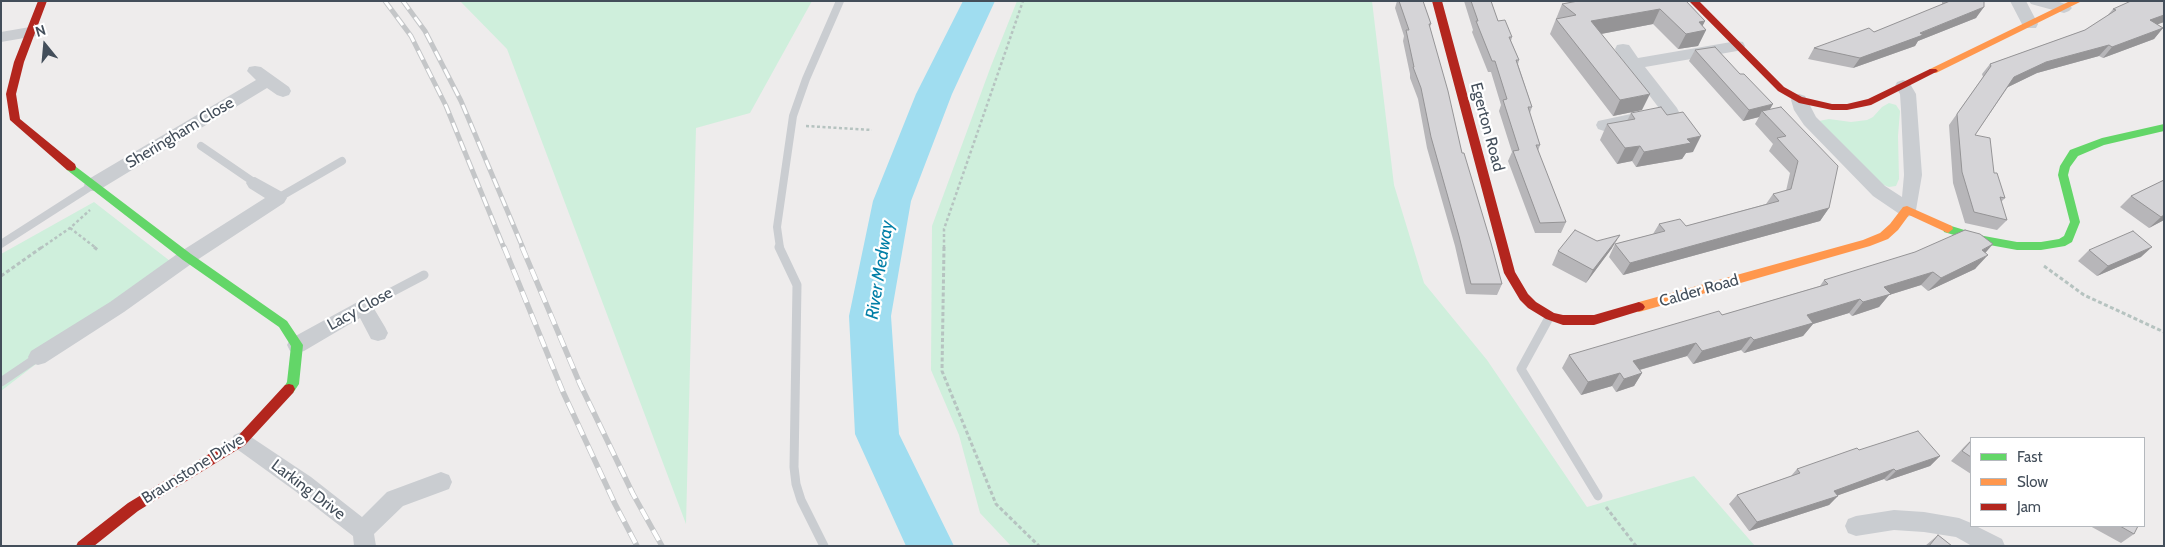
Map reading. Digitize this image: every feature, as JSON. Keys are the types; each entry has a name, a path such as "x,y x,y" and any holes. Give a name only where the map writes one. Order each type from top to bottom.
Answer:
{"street":[{"path":"43,1 19,62 11,94 15,120 93,185 187,257 283,324 297,345"},
{"name":"Egerton Road","path":"1437,1 1506,261"},
{"path":"1693,1 1770,79 1799,100 1820,106 1847,107 1871,102 2078,1"},
{"path":"2018,1 2030,24"},
{"path":"2036,1 2064,8"},
{"path":"1,37 30,32"},
{"path":"1634,64 1737,46"},
{"path":"1604,125 1671,112 1623,50"},
{"name":"Sheringham Close","path":"93,185 262,76 283,92"},
{"name":"Calder Road","path":"1506,261 1510,273 1524,297 1532,305 1550,316 1576,322 1594,320 1835,252 1884,236 1894,227 1907,210 1910,201 1913,175 1908,94 1904,86"},
{"path":"1799,100 1802,110 1810,121 1861,173 1879,191 1907,210 1935,224 1966,236 2017,246 2053,245 2068,239 2072,234 2075,222 2063,175 2065,166 2074,153 2102,142 2164,127"},
{"path":"38,356 117,307 187,257 278,198 255,183"},
{"path":"363,307 378,332"},
{"name":"Lacy Close","path":"297,345 363,307"},
{"name":"Braunstone Drive","path":"83,546 133,507 241,442 293,384 297,345"},
{"name":"Larking Drive","path":"241,442 303,484 364,539"},
{"path":"364,539 395,499 441,483"},
{"path":"1856,526 1894,520 1924,522 1959,528 1994,546"}],"lane":[{"path":"824,546 801,500 794,467 797,285 777,238 790,125 806,79 840,1"},
{"path":"201,146 255,183"},
{"path":"278,198 342,161"},
{"path":"1,244 93,185"},
{"name":"Lacy Close","path":"363,307 424,274"},
{"path":"1550,316 1521,369 1598,496"},
{"path":"1,382 38,356"}],"path":[{"path":"1023,1 944,229 942,372 996,504 1039,546"},
{"path":"790,125 872,130"},
{"path":"1,276 70,228 94,207 110,198"},
{"path":"70,228 99,251"},
{"path":"2017,246 2084,295 2164,332"},
{"path":"1598,496 1636,546"}],"green space":[{"path":"460,1 812,1 750,113 696,128 686,524 507,49"},
{"path":"1017,1 1372,1 1394,185 1424,283 1487,360 1587,507 1694,476 1755,546 1011,546 980,513 959,435 931,370 932,226"},
{"path":"1889,103 1896,105 1900,111 1898,136 1899,179 1896,186 1889,187 1881,184 1819,121 1829,119 1851,122 1867,120"},
{"path":"94,202 170,261 1,391 1,254"}],"building":[{"path":"1399,1 1423,1 1431,24 1429,24 1448,91 1462,153 1464,153 1502,284 1471,284 1431,137 1421,88 1413,67 1406,30 1409,30"},
{"path":"1471,1 1491,1 1498,21 1505,20 1512,37 1509,37 1519,60 1516,60 1532,107 1528,107 1540,145 1536,145 1566,222 1540,223 1513,151 1519,150 1503,100 1507,99 1495,61 1492,61 1476,21 1478,21"},
{"path":"1578,1 1686,1 1705,21 1699,22 1706,30 1686,34 1660,9 1591,21 1650,94 1620,100 1556,19 1576,15 1562,4"},
{"path":"1950,1 1984,1 1984,7 1920,33 1923,35 1860,58 1814,48 1869,28 1874,32"},
{"path":"2131,1 2164,1 2164,15 2150,20 2163,28 2112,47 2109,45 2046,62 2014,77 1975,135 1990,138 1994,173 1997,173 2005,198 2000,197 2007,220 1974,212 1962,172 1957,114 1991,66 1990,64 2085,30 2116,10 2113,9"},
{"path":"1715,47 1740,74 1744,74 1773,104 1749,110 1695,50"},
{"path":"1661,107 1667,115 1683,112 1701,136 1687,139 1691,143 1644,152 1640,146 1625,148 1607,124 1635,119 1631,113"},
{"path":"1781,107 1838,166 1829,208 1630,263 1615,244 1665,231 1659,224 1680,219 1686,226 1779,201 1773,194 1791,189 1798,161 1777,138 1786,136 1762,111"},
{"path":"2164,180 2164,215 2161,217 2131,196"},
{"path":"1575,230 1597,241 1620,235 1593,270 1558,251"},
{"path":"1965,230 1980,234 1993,244 1982,250 1988,255 1941,278 1933,272 1884,287 1891,294 1863,302 1860,299 1807,315 1813,323 1754,340 1751,337 1702,351 1696,343 1633,361 1642,373 1624,379 1620,373 1588,382 1569,355 1719,311 1722,315 1828,284 1824,280 1915,252"},
{"path":"2133,231 2152,247 2108,266 2089,250"},
{"path":"1918,431 1940,456 1896,471 1894,469 1834,491 1838,496 1757,522 1737,495 1800,473 1797,469 1857,448 1859,450"},
{"path":"1970,442 1970,456 1962,451"},
{"path":"2122,527 2138,527 2134,534"},
{"path":"1938,535 1952,546 1929,546"}],"waterway":[{"name":"River Medway","path":"930,546 877,434 870,316 892,201 934,94 979,1"}],"railway":[{"path":"385,1 411,36 446,106 504,248"},
{"path":"403,1 425,31 461,101 523,248"},
{"path":"504,247 563,392 615,504 637,546"},
{"path":"522,247 580,384 633,494 662,546"}],"traffic: fast":[{"path":"1948,229 1984,240 2017,246 2041,246 2061,243 2068,239 2075,222 2063,175 2065,166 2074,153 2102,142 2164,127"},
{"path":"71,167 187,257 283,324 297,345 293,384 289,389"}],"traffic: slow":[{"path":"1933,71 2078,1"},
{"path":"1639,307 1866,243 1884,236 1894,227 1907,210 1948,229"}],"traffic: jam":[{"path":"43,1 19,62 11,94 15,120 71,167"},
{"path":"1437,1 1510,273 1524,297 1532,305 1550,316 1563,320 1594,320 1639,307"},
{"path":"1693,1 1781,89 1799,100 1832,107 1847,107 1871,102 1933,71"},
{"path":"83,546 133,507 241,441 289,389"}]}
